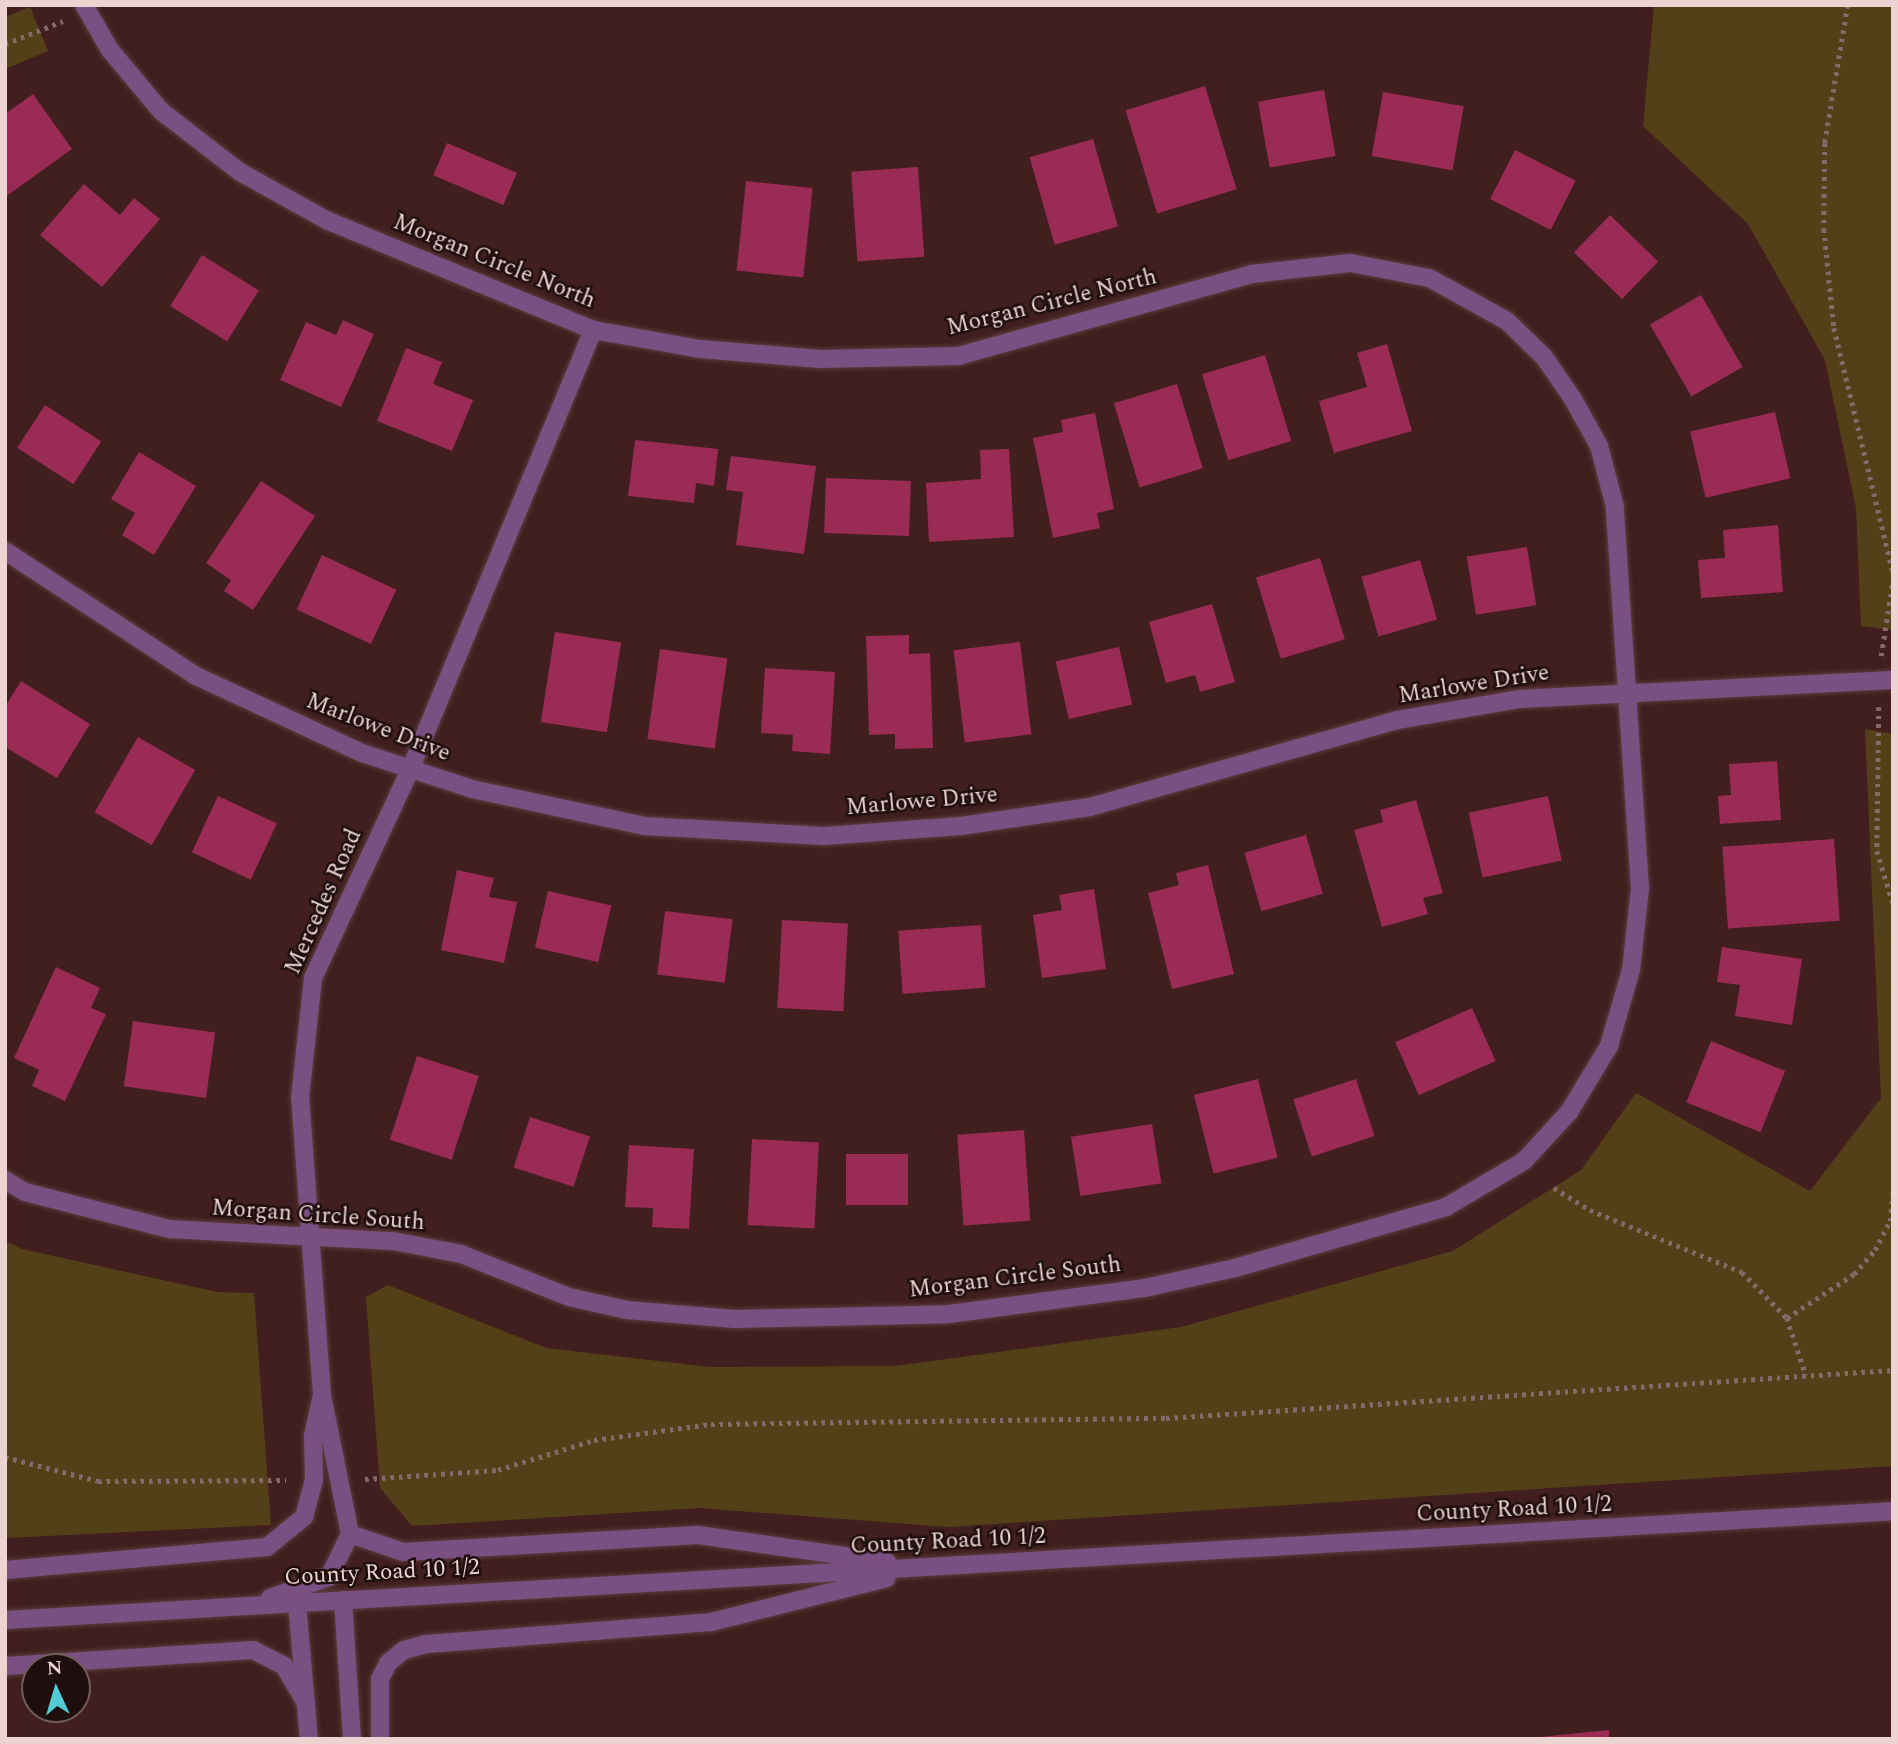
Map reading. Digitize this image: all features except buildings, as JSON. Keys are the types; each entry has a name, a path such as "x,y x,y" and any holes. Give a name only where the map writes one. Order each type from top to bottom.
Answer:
{"street":[{"name":"Morgan Circle North","path":"85,8 110,50 162,111 240,172 328,221 593,330 700,349 820,359 959,356 1252,274 1350,263 1429,278 1507,321 1544,357 1599,446 1615,507 1627,691"},
{"name":"Mercedes Road","path":"349,1534 322,1395 300,1098 313,978 410,771 593,330"},
{"name":"Marlowe Drive","path":"5,551 196,677 410,771 472,789 644,826 824,836 961,826 1090,807 1397,720 1518,699 1627,691 1893,681"},
{"name":"Morgan Circle South","path":"5,1180 25,1192 169,1229 310,1239 393,1241 461,1254 569,1297 627,1310 735,1319 845,1319 949,1314 1145,1288 1235,1268 1446,1207 1524,1161 1569,1112 1609,1045 1631,970 1640,888 1627,691"},
{"path":"5,1570 267,1548 304,1517 314,1480 313,1436 322,1395"},
{"name":"County Road 10 1/2","path":"5,1620 1893,1511"},
{"path":"251,1605 329,1577 349,1534 403,1552 698,1535 929,1567"},
{"path":"380,1739 380,1679 388,1662 404,1650 426,1644 711,1622 929,1567"},
{"path":"342,1600 352,1739"},
{"path":"297,1603 309,1739"},
{"path":"5,1666 253,1650 284,1666 306,1703"}],"path":[{"path":"1848,5 1825,143 1824,229 1834,328 1893,571"},
{"path":"5,44 85,8"},
{"path":"1881,650 1893,579"},
{"path":"1878,709 1877,851 1893,903"},
{"path":"1554,1188 1590,1210 1742,1272 1787,1318 1806,1376"},
{"path":"1787,1318 1854,1274 1875,1250 1890,1222 1893,1191"},
{"path":"362,1479 498,1470 594,1440 711,1424 1166,1419 1893,1370"},
{"path":"5,1457 98,1481 293,1481"}],"shaded area":[{"path":"1654,5 1893,5 1893,630 1861,626 1856,508 1825,360 1748,224 1643,126"},
{"path":"30,7 48,51 5,69 5,17"},
{"path":"1865,729 1893,734 1893,1466 948,1527 700,1508 412,1526 380,1488 366,1297 388,1285 546,1348 710,1367 895,1366 1181,1327 1453,1251 1581,1170 1636,1093 1810,1191 1881,1098"},
{"path":"5,1241 22,1249 217,1292 254,1293 271,1525 5,1538"}]}
